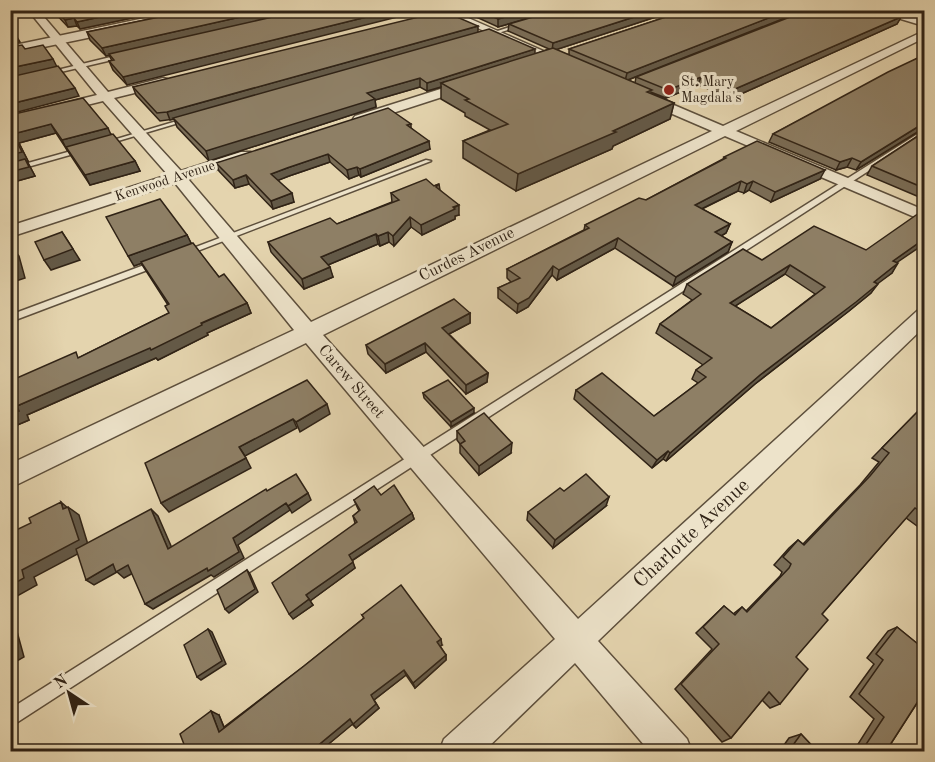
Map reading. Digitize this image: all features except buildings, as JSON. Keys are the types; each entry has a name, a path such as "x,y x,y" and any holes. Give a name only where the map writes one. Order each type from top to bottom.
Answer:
{"street":[{"name":"Carew Street","path":"32,10 229,236 308,332 674,752"},
{"path":"10,50 203,10"},
{"path":"875,10 924,23"},
{"path":"424,17 445,11 580,70"},
{"name":"Curdes Avenue","path":"10,477 726,132 924,34"},
{"path":"533,64 571,52"},
{"path":"351,122 487,78"},
{"path":"10,120 170,81"},
{"path":"630,91 924,216"},
{"name":"Kenwood Avenue","path":"10,232 260,151"},
{"name":"Charlotte Avenue","path":"457,752 924,316"}],"lane":[{"path":"476,38 528,24"},
{"path":"36,76 134,54"},
{"path":"96,146 195,118"},
{"path":"10,718 924,132"},
{"path":"10,170 85,149"},
{"path":"174,257 428,161"},
{"path":"10,319 163,261"}],"place":[{"name":"St. Mary Magdala's","path":"669,90"}]}
